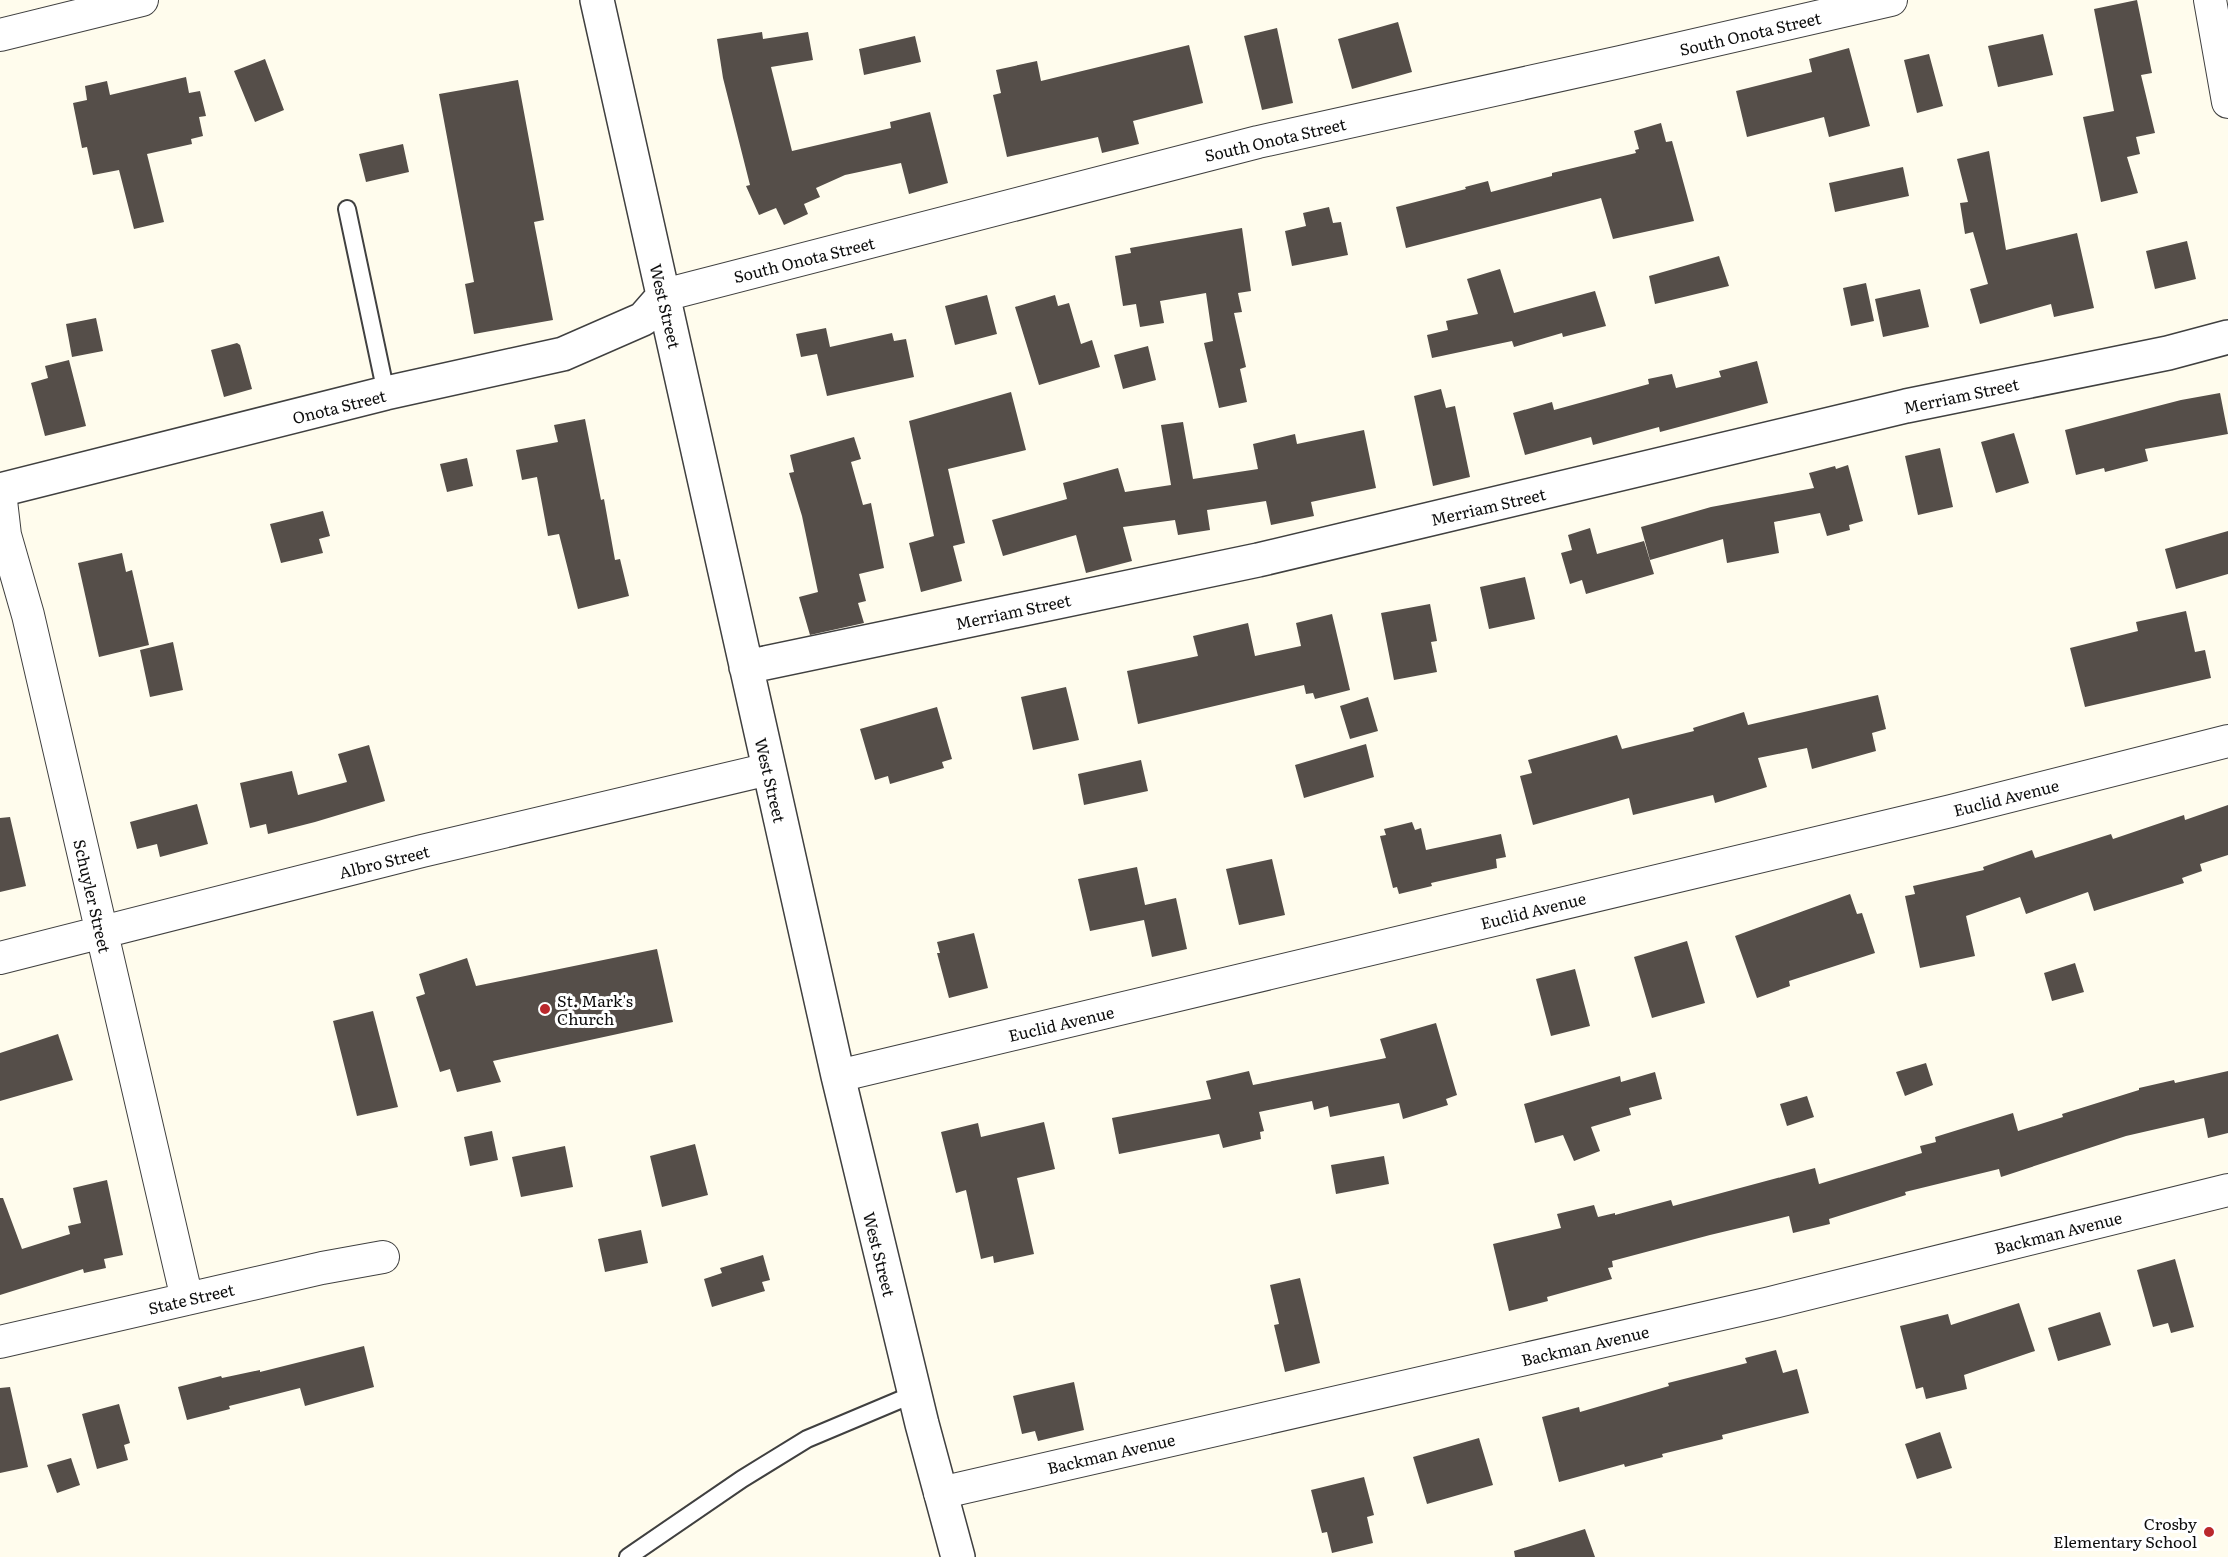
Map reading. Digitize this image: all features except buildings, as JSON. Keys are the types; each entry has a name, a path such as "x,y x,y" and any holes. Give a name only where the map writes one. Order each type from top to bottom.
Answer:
{"street":[{"path":"0,35 142,0"},
{"name":"West Street","path":"597,0 838,1076 914,1394 958,1557"},
{"name":"South Onota Street","path":"664,295 1258,142 1891,0"},
{"path":"2210,0 2222,30 2228,102"},
{"name":"Onota Street","path":"0,491 386,393 563,354 643,319 664,295"},
{"name":"Merriam Street","path":"746,667 1258,560 1906,406 2168,353 2228,337"},
{"name":"Schuyler Street","path":"0,491 5,535 28,615 187,1299"},
{"name":"Euclid Avenue","path":"838,1076 1951,811 2228,741"},
{"name":"Albro Street","path":"0,958 433,849 769,769"},
{"name":"Backman Avenue","path":"940,1493 1770,1303 2228,1190"},
{"name":"State Street","path":"0,1342 322,1268 383,1257"}],"lane":[{"path":"347,209 386,393"},
{"path":"628,1557 742,1479 807,1439 914,1394"}],"place":[{"name":"St. Mark's Church","path":"545,1009"},
{"name":"Crosby Elementary School","path":"2209,1532"}]}
